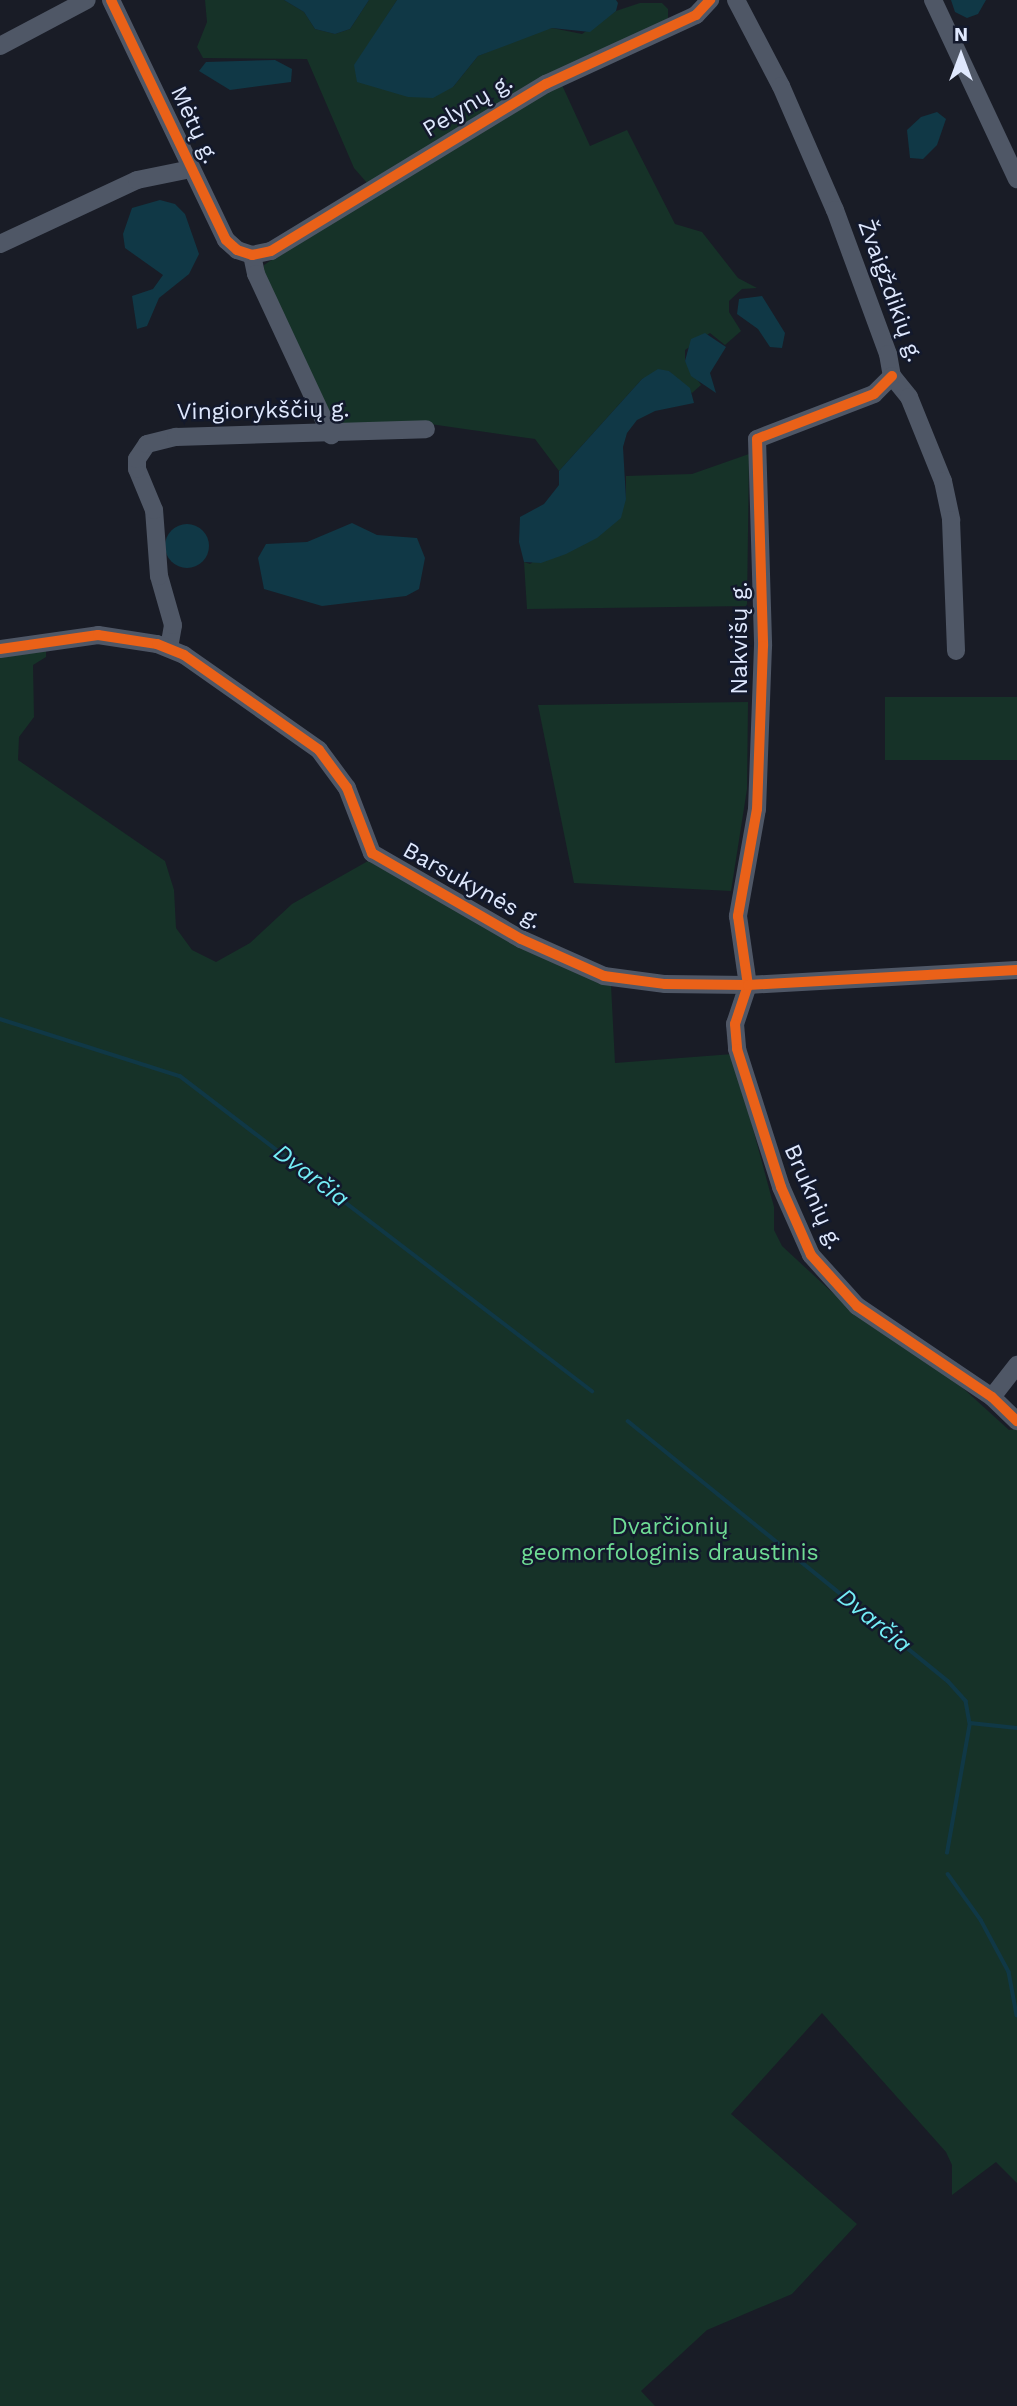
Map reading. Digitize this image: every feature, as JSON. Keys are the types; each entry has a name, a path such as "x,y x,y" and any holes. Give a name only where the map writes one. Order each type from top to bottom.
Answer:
{"street":[{"path":"0,46 87,0"},
{"name":"Mėtų g.","path":"111,0 226,240 237,250 251,255"},
{"name":"Pelynų g.","path":"251,255 271,251 546,84 696,15 710,0"},
{"name":"Žvaigždikių g.","path":"736,0 781,86 835,210 892,376 909,397 948,501 956,651"},
{"path":"933,0 1017,179"},
{"path":"0,244 137,180 191,169"},
{"path":"251,255 256,274 331,435"},
{"name":"Nakvišų g.","path":"748,985 738,916 757,809 763,646 757,439 874,394 892,376"},
{"name":"Vingiorykščių g.","path":"169,648 173,625 159,576 154,510 137,469 141,451 154,441 176,437 331,435 426,429"},
{"name":"Barsukynės g.","path":"0,649 98,635 131,638 169,648 318,750 347,788 372,853 521,939 604,976 665,984 748,985 1017,970"},
{"name":"Bruknių g.","path":"748,985 735,1024 737,1049 781,1187 811,1255 857,1306 992,1397 1017,1422"},
{"path":"992,1397 1017,1365"}],"green space":[{"path":"205,0 284,0 304,12 315,29 335,34 350,29 369,0 397,0 370,42 453,87 478,56 536,32 552,28 582,34 616,11 640,3 662,3 668,9 668,18 655,27 556,72 590,146 627,130 675,224 702,232 738,278 757,288 742,289 729,301 729,312 741,331 725,345 710,333 685,350 685,361 701,385 692,393 669,371 642,379 559,471 535,439 430,424 321,429 262,297 264,265 375,192 354,168 307,59 203,58 197,47 207,22"},
{"path":"749,454 747,606 527,609 524,562 530,564 626,499 626,476 692,474"},
{"name":"Dvarčionių geomorfologinis draustinis","path":"46,645 46,657 33,665 34,717 19,737 18,760 165,861 174,890 176,928 192,950 216,962 250,943 292,904 368,861 583,976 611,985 615,1063 733,1054 774,1207 774,1230 782,1246 849,1308 954,1380 1009,1430 1017,1429 1017,2183 996,2162 952,2195 952,2165 946,2152 822,2013 731,2114 857,2224 792,2294 707,2330 641,2391 655,2406 0,2406 0,654"},
{"path":"885,697 1017,697 1017,760 885,760"},
{"path":"748,702 747,789 731,891 574,883 538,705"}],"water":[{"path":"284,0 369,0 350,29 335,34 315,29 304,12"},
{"path":"397,0 616,0 618,3 616,11 590,32 552,28 478,56 453,87 433,98 408,97 357,82 354,65"},
{"path":"951,0 986,0 978,14 967,18 955,12"},
{"path":"275,60 292,69 291,82 230,90 199,71 206,62"},
{"path":"937,112 946,119 937,145 923,159 910,158 907,130 921,117"},
{"path":"160,200 175,204 185,214 199,254 189,274 159,298 147,326 137,329 132,296 153,289 163,275 125,248 123,234 132,208"},
{"path":"762,296 785,333 782,348 770,347 758,329 737,314 739,299"},
{"path":"705,333 726,347 710,373 716,393 691,376 685,361 691,339"},
{"path":"658,369 669,371 690,388 694,403 655,411 637,420 627,433 623,447 626,499 621,518 597,538 566,554 541,563 524,562 519,542 520,517 544,504 559,485 559,471 642,379"},
{"path":"352,523 377,535 417,538 425,558 419,589 406,596 322,606 264,589 258,558 266,544 307,542"},
{"path":"187,524 203,530 209,546 203,562 187,568 171,562 165,546 171,530"}],"waterway":[{"name":"Dvarčia","path":"0,1019 180,1076 592,1391"},
{"name":"Dvarčia","path":"628,1421 948,1681 966,1701 970,1723 1017,1728"},
{"path":"947,1853 970,1723"},
{"path":"948,1874 981,1920 1009,1972 1017,2015"}],"cycle path":[{"path":"111,0 226,240 237,250 252,255 271,251 546,84 696,15 710,0"},
{"path":"892,376 874,394 757,439 763,646 757,809 738,916 748,985 735,1024 737,1049 781,1187 811,1255 857,1306 992,1397 1017,1421"},
{"path":"0,649 98,635 157,644 184,655 319,750 347,788 372,853 521,939 604,976 665,984 748,985 1017,970"}]}
